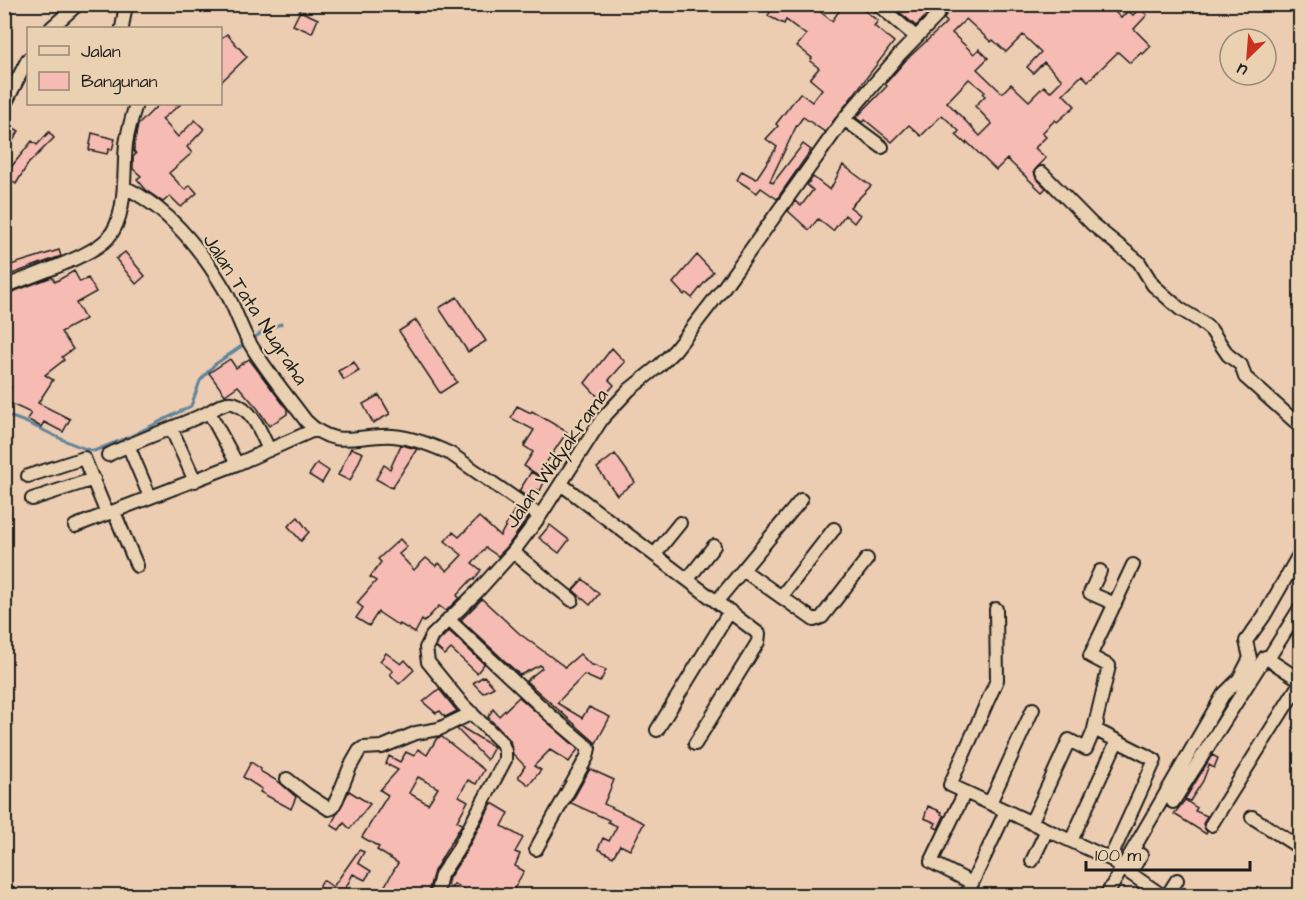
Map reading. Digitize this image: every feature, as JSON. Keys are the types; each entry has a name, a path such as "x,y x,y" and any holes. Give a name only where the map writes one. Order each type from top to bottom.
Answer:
{"street":[{"path":"52,27 78,4"},
{"path":"877,4 916,37"},
{"name":"Jalan Widyakrama","path":"436,896 441,874 457,851 505,760 505,751 502,743 472,713 428,662 426,648 432,636 477,592 513,552 540,516 602,419 615,404 660,365 700,319 844,119 944,4"},
{"path":"122,27 123,7"},
{"path":"4,106 27,62"},
{"path":"4,287 59,265 99,246 109,238 115,228 124,188 127,140 136,105"},
{"path":"844,119 882,147"},
{"path":"1042,173 1092,224 1139,262 1154,285 1180,309 1211,330 1228,355 1241,365 1245,377 1300,426"},
{"name":"Jalan Tata Nugraha","path":"124,188 149,200 161,209 181,231 225,291 250,342 306,421 315,430"},
{"path":"108,455 225,403 232,403 240,407 256,422 269,450"},
{"path":"209,412 237,464"},
{"path":"171,428 195,481"},
{"path":"75,526 195,481 315,430 324,436 336,439 390,436 428,444 451,454 540,516"},
{"path":"128,445 150,497"},
{"path":"28,476 82,458 86,459 137,566"},
{"path":"33,499 94,479"},
{"path":"561,484 759,634 758,642 695,744"},
{"path":"717,601 801,500"},
{"path":"655,554 680,523"},
{"path":"781,597 834,529"},
{"path":"688,579 714,546"},
{"path":"513,552 572,600"},
{"path":"1100,896 1223,695 1243,672 1250,658 1246,641 1264,616 1300,553"},
{"path":"743,570 814,620 818,620 867,559"},
{"path":"1031,823 1069,741 1086,749 1113,687 1105,683 1108,666 1090,656 1133,565"},
{"path":"1100,571 1090,593 1115,604"},
{"path":"1268,659 1300,608"},
{"path":"996,609 997,680 950,785 1120,866 1165,896 1177,880"},
{"path":"657,730 730,611"},
{"path":"448,619 543,709 589,748 587,757 536,849"},
{"path":"1173,802 1265,657 1300,682 1211,825"},
{"path":"990,803 1034,709"},
{"path":"287,778 306,794 329,809 332,808 350,767 363,748 382,747 417,733 439,729 472,713"},
{"path":"1094,729 1155,760 1120,866 1106,896"},
{"path":"1071,841 1117,741"},
{"path":"965,792 932,862 972,883"},
{"path":"966,896 1006,811"},
{"path":"1252,817 1300,848"},
{"path":"1032,861 1047,830"},
{"path":"1120,866 1141,855"}],"building":[{"path":"774,4 810,4 832,21 844,4 864,4 861,8 878,21 874,26 894,42 825,132 803,117 770,181 773,183 803,144 811,150 777,199 761,188 757,193 737,180 742,171 756,179 777,147 766,139 778,126 776,124 800,93 812,102 822,89 810,79 819,68 810,61 812,58 797,46 806,35 786,20 784,24 768,16"},
{"path":"890,4 914,4 927,15 916,26"},
{"path":"952,4 989,4 994,9 998,4 1107,4 1121,18 1128,11 1133,15 1140,8 1147,15 1134,29 1151,46 1130,63 1118,52 1088,81 1082,75 1063,94 1075,106 1057,122 1055,120 1042,133 1046,137 1035,148 1046,158 1034,171 1036,178 1046,188 1042,192 1007,159 996,170 967,142 966,144 956,135 959,131 942,115 921,136 909,125 892,142 865,120 862,122 856,118 887,86 885,84 906,60 947,22 944,19","holes":["966,19 991,42 993,40 1006,52 1023,35 1041,52 1027,67 1033,73 1044,62 1062,80 1050,92 1044,86 1029,101 1011,84 1002,93 977,69 988,58 979,49 974,54 952,33","969,79 985,92 983,94 985,96 975,106 992,124 980,136 947,102"]},
{"path":"300,11 318,19 312,33 293,25"},
{"path":"227,34 247,57 222,81 222,38"},
{"path":"158,105 180,105 162,119 178,137 195,120 204,129 187,147 192,153 169,173 185,190 190,185 197,193 181,207 170,196 163,202 147,191 137,179 141,176 133,169 133,157 136,154 134,145 138,125"},
{"path":"4,122 19,131 11,144 4,140"},
{"path":"49,132 54,138 28,164 16,184 6,178 12,166 32,141 37,145"},
{"path":"92,133 115,139 112,150 109,149 107,154 89,150"},
{"path":"843,165 871,186 850,207 860,215 854,223 845,215 833,231 818,219 809,230 788,211 795,201 801,206 813,190 807,185 813,177 830,190"},
{"path":"59,250 61,256 4,277 4,267"},
{"path":"125,252 145,276 136,284 116,259"},
{"path":"697,255 713,272 692,298 686,293 684,295 673,283"},
{"path":"74,271 80,282 88,278 96,292 76,303 85,319 61,332 73,349 62,357 64,360 45,375 53,380 38,403 70,419 63,432 44,422 41,427 27,419 31,413 5,401 11,387 4,381 4,295 52,277 55,282"},
{"path":"457,297 486,341 468,352 439,308"},
{"path":"416,320 457,382 440,393 399,331"},
{"path":"612,348 625,362 609,380 614,385 601,400 585,383"},
{"path":"230,359 236,368 249,359 287,409 287,414 269,426 238,386 225,395 209,373"},
{"path":"354,362 359,371 344,380 338,371"},
{"path":"379,395 390,414 373,423 363,404"},
{"path":"517,406 531,413 532,411 567,432 538,475 524,466 533,452 524,446 534,430 511,418"},
{"path":"401,445 417,449 392,488 376,479 384,465 390,469"},
{"path":"351,448 363,453 350,481 338,475"},
{"path":"615,454 635,482 617,495 597,468"},
{"path":"317,463 329,471 322,483 309,475"},
{"path":"531,472 545,480 540,491 536,489 530,499 519,491"},
{"path":"515,509 528,518 507,547 498,556 486,548 472,563 481,570 474,580 472,579 457,595 459,598 446,611 439,606 424,622 422,620 415,633 400,624 399,626 378,612 369,626 356,618 363,608 357,603 376,581 370,577 381,562 378,559 400,539 407,547 399,554 414,570 426,558 436,566 439,563 447,571 462,555 445,541 453,532 459,537 479,517 500,536"},
{"path":"298,517 309,532 301,541 288,526"},
{"path":"550,525 569,540 559,553 539,538"},
{"path":"583,579 599,594 590,605 573,590"},
{"path":"482,599 520,634 565,667 580,654 590,664 606,670 600,682 584,675 557,703 582,718 589,707 610,717 596,743 526,681 542,668 540,665 520,675 461,620"},
{"path":"449,631 484,664 477,673 451,649 445,655 436,647"},
{"path":"386,653 401,664 405,660 414,670 399,684 390,674 393,671 380,661"},
{"path":"484,676 494,687 483,693 473,683"},
{"path":"439,689 457,711 445,717 440,711 436,713 423,702"},
{"path":"519,697 578,749 569,762 550,750 534,766 541,770 529,785 518,777 525,766 513,754 510,740 488,717 493,709 499,716"},
{"path":"461,727 494,747 487,760 457,729"},
{"path":"442,737 484,770 476,784 468,780 459,796 468,801 457,821 462,824 434,871 427,896 379,896 398,863 377,850 379,847 362,837 388,795 380,790 398,770 386,764 389,756 400,762 406,752 414,756 418,749 427,755 437,738","holes":["418,777 438,788 428,804 409,793"]},
{"path":"1212,755 1218,758 1214,768 1209,765 1203,781 1190,801 1185,799"},
{"path":"251,762 296,797 291,809 260,792 262,789 243,777"},
{"path":"590,769 614,780 604,804 644,823 630,850 620,845 613,857 598,849 603,838 609,841 617,826 571,803"},
{"path":"349,791 370,804 350,829 344,823 339,830 331,825"},
{"path":"1185,800 1197,808 1195,811 1207,816 1203,824 1206,834 1174,814"},
{"path":"492,803 509,813 502,826 523,838 515,852 520,854 515,866 524,871 510,896 496,887 492,896 483,896 472,890 470,893 454,884 452,887 447,885"},
{"path":"928,806 942,812 944,816 938,829 934,827 936,823 924,818"},
{"path":"359,850 364,852 358,863 371,871 365,880 353,874 343,893 348,896 327,896 328,894 318,888 323,880 333,887"}],"waterway":[{"path":"251,340 267,329 281,324"},
{"path":"4,415 94,451 129,437 191,406 200,381 214,365 246,343"}]}
